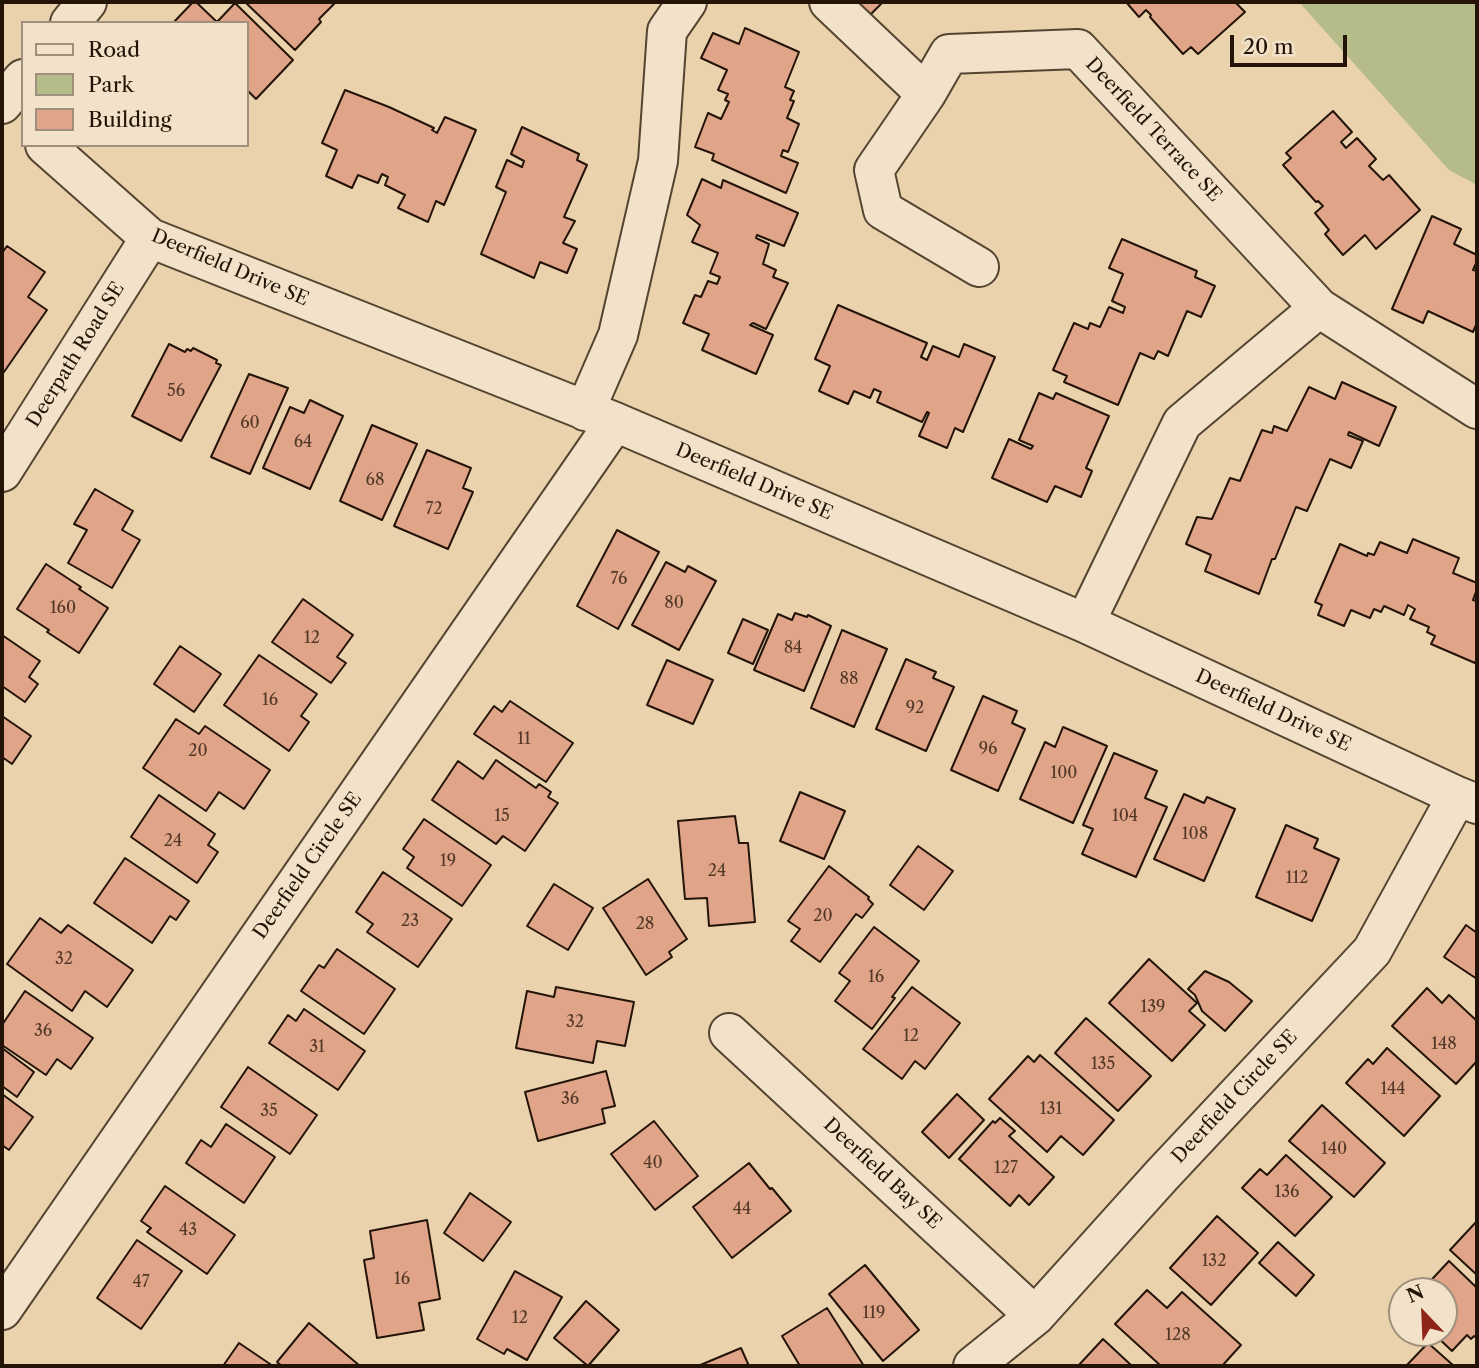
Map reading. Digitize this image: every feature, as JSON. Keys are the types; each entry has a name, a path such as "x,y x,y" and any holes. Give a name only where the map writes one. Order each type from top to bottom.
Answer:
{"street":[{"path":"72,21 87,2"},
{"path":"600,416 658,161 667,31 687,2"},
{"path":"829,2 926,94"},
{"name":"Deerfield Terrace SE","path":"979,267 883,210 874,170 926,94 949,54 1078,49 1320,308 1477,409"},
{"path":"21,82 2,106 21,124"},
{"name":"Deerfield Drive SE","path":"47,147 150,237 600,416 1085,623 1467,800"},
{"name":"Deerpath Road SE","path":"2,472 150,237"},
{"path":"1085,623 1181,424 1320,308"},
{"name":"Deerfield Circle SE","path":"2,1311 600,416"},
{"name":"Deerfield Circle SE","path":"973,1366 1035,1316 1162,1175 1372,951 1467,800"},
{"name":"Deerfield Bay SE","path":"729,1032 1035,1316"}],"green space":[{"path":"1299,2 1477,2 1477,185 1449,170"}],"building":[{"path":"196,2 216,21 175,21"},
{"path":"245,2 334,2 335,3 295,50"},
{"path":"856,2 883,2 870,15"},
{"path":"1126,2 1235,2 1245,12 1198,54 1191,47 1183,54 1146,10 1139,17"},
{"path":"235,3 293,60 256,99 248,91 248,21 218,21"},
{"path":"745,28 799,52 785,87 794,91 790,100 794,101 787,118 799,124 788,152 783,150 781,156 798,163 786,193 712,160 714,154 695,147 708,113 721,119 729,102 725,100 728,94 718,90 727,70 701,58 713,33 739,44"},
{"path":"345,90 434,128 432,130 437,133 445,117 476,130 444,205 436,201 428,222 398,208 405,195 385,185 388,177 382,174 378,183 358,175 352,188 326,176 337,150 322,143"},
{"path":"1333,111 1352,132 1341,142 1346,148 1357,138 1376,159 1369,166 1383,180 1389,175 1420,210 1376,249 1365,235 1343,255 1325,234 1329,230 1315,213 1323,206 1316,202 1283,165 1291,158 1286,153"},
{"path":"522,127 579,154 577,160 587,165 564,217 575,221 563,243 577,249 567,273 540,262 534,278 481,254 506,192 496,187 507,160 522,167 524,161 511,154"},
{"path":"702,179 721,188 723,180 798,213 784,246 757,235 756,238 769,244 763,264 776,270 773,277 788,283 766,329 753,323 750,325 773,335 756,374 702,350 709,334 683,323 695,295 701,297 708,281 717,284 720,277 710,273 718,253 692,242 700,225 687,215"},
{"path":"1432,216 1461,229 1454,244 1477,255 1473,270 1477,271 1477,326 1473,332 1428,311 1423,323 1392,309"},
{"path":"1122,239 1197,271 1195,277 1215,286 1201,317 1187,311 1168,356 1158,351 1154,359 1140,353 1118,405 1064,382 1067,376 1053,370 1074,323 1088,329 1090,323 1100,327 1109,307 1123,313 1125,307 1112,301 1123,274 1109,268"},
{"path":"7,246 45,272 28,297 47,310 4,372 2,253"},
{"path":"838,305 927,343 921,357 927,360 933,346 959,357 964,344 995,357 963,432 955,428 947,448 919,436 929,413 927,412 922,422 877,402 881,392 874,389 870,398 854,391 848,404 819,391 830,366 815,359"},
{"path":"169,344 185,352 193,348 217,360 216,363 221,365 181,441 132,416"},
{"path":"249,374 288,388 250,474 211,457"},
{"path":"1342,382 1396,407 1379,446 1349,432 1348,435 1363,441 1351,468 1330,459 1307,511 1296,507 1259,594 1205,571 1211,555 1186,544 1197,517 1212,519 1230,478 1240,481 1262,430 1272,433 1274,426 1287,431 1309,387 1335,399"},
{"path":"1039,393 1053,399 1056,393 1109,416 1086,468 1092,471 1081,497 1055,486 1047,502 992,478 1009,439 1031,449 1033,446 1019,440"},
{"path":"310,400 343,416 310,489 263,468 290,407 304,413"},
{"path":"372,425 417,444 382,520 340,501"},
{"path":"427,450 471,468 463,488 473,492 448,549 394,526"},
{"path":"95,489 133,511 122,530 140,540 112,588 68,563 87,530 74,524"},
{"path":"617,530 659,552 618,629 577,606"},
{"path":"1413,539 1459,558 1453,573 1477,583 1473,600 1477,601 1475,663 1431,644 1435,636 1427,632 1429,627 1410,619 1415,609 1408,605 1404,615 1384,606 1381,612 1374,609 1370,618 1351,610 1344,626 1318,615 1322,605 1315,602 1340,544 1367,556 1368,553 1374,555 1380,542 1407,553"},
{"path":"666,562 685,572 688,566 716,581 679,650 632,625"},
{"path":"46,564 108,608 79,653 17,609"},
{"path":"303,599 353,635 337,657 346,663 331,683 272,642"},
{"path":"795,613 807,617 808,615 831,626 804,691 754,670 778,614 792,620"},
{"path":"743,619 768,630 753,664 728,653"},
{"path":"842,630 887,649 854,727 811,708"},
{"path":"2,635 40,661 29,677 38,684 25,702 2,686"},
{"path":"180,646 221,674 194,712 154,684"},
{"path":"259,655 317,694 301,716 309,722 289,751 224,705"},
{"path":"906,659 936,672 933,678 954,687 926,751 876,729"},
{"path":"667,660 713,680 693,724 647,705"},
{"path":"983,696 1017,711 1012,723 1025,729 998,791 951,770"},
{"path":"510,701 573,743 546,782 474,734 494,706 502,712"},
{"path":"2,716 31,736 12,764 2,757"},
{"path":"176,719 199,734 205,726 270,770 244,809 219,792 206,811 143,768"},
{"path":"1063,727 1107,746 1073,823 1020,799 1045,742 1055,747"},
{"path":"1114,753 1157,771 1145,798 1167,807 1136,877 1082,854 1093,829 1083,825"},
{"path":"496,760 536,788 539,784 551,792 548,797 558,803 525,851 503,836 496,844 432,800 458,761 483,779"},
{"path":"800,792 845,811 824,859 780,841"},
{"path":"1184,794 1204,803 1207,797 1235,809 1204,881 1154,859"},
{"path":"159,795 215,834 208,845 218,852 197,883 131,837"},
{"path":"735,816 739,843 748,843 755,922 709,926 707,898 685,899 678,821"},
{"path":"424,819 491,865 462,906 407,868 414,857 403,849"},
{"path":"1286,825 1318,839 1314,848 1339,859 1312,921 1256,897"},
{"path":"918,846 953,871 924,910 890,885"},
{"path":"125,858 189,901 176,920 170,916 152,943 94,903"},
{"path":"829,866 869,897 873,904 862,918 856,914 820,962 791,941 800,929 788,921"},
{"path":"383,872 452,919 418,967 367,932 373,924 356,912"},
{"path":"648,879 687,939 669,952 672,957 646,975 603,908"},
{"path":"554,884 593,908 568,950 527,926"},
{"path":"40,918 61,933 68,925 133,970 107,1007 85,991 72,1011 7,964"},
{"path":"1466,925 1477,933 1477,979 1444,957"},
{"path":"874,927 919,961 872,1029 835,1001 850,981 839,973"},
{"path":"337,949 395,989 364,1034 301,991 319,965 324,968"},
{"path":"1149,959 1197,1003 1189,1011 1205,1025 1172,1061 1109,1003"},
{"path":"1205,971 1229,982 1252,1001 1225,1031 1202,1011 1195,995 1188,989"},
{"path":"556,987 634,1002 625,1046 597,1041 593,1063 516,1048 527,991 554,997"},
{"path":"912,987 960,1023 925,1069 915,1061 902,1079 863,1049"},
{"path":"1427,988 1442,1003 1449,995 1477,1021 1477,1061 1456,1084 1392,1026"},
{"path":"25,991 93,1038 71,1069 57,1059 46,1075 2,1045 2,1025"},
{"path":"304,1009 365,1051 338,1090 269,1043 288,1015 296,1021"},
{"path":"1086,1018 1151,1076 1118,1111 1055,1053"},
{"path":"2,1048 34,1072 17,1097 2,1086"},
{"path":"1387,1048 1440,1096 1404,1136 1346,1083 1368,1059 1373,1064"},
{"path":"1040,1055 1114,1120 1083,1155 1061,1136 1047,1152 989,1099 1028,1056 1034,1062"},
{"path":"248,1067 317,1115 290,1154 221,1107"},
{"path":"606,1071 615,1106 602,1109 605,1123 538,1141 525,1092"},
{"path":"2,1094 33,1117 9,1150 2,1145"},
{"path":"957,1094 984,1120 949,1158 922,1132"},
{"path":"1322,1105 1385,1163 1354,1197 1289,1141"},
{"path":"1000,1118 1015,1131 1009,1136 1054,1177 1029,1205 1019,1195 1010,1206 959,1159 993,1121 995,1123"},
{"path":"654,1121 698,1176 655,1210 611,1154"},
{"path":"226,1124 275,1157 244,1203 186,1163 201,1140 211,1147"},
{"path":"1286,1155 1332,1197 1295,1236 1242,1188 1260,1169 1267,1175"},
{"path":"749,1163 791,1211 732,1258 693,1207"},
{"path":"165,1186 235,1235 207,1274 147,1232 151,1228 141,1221"},
{"path":"470,1193 511,1222 483,1261 444,1233"},
{"path":"1217,1216 1258,1253 1211,1305 1170,1268"},
{"path":"427,1220 440,1299 419,1303 424,1330 377,1338 364,1260 374,1258 370,1231"},
{"path":"1477,1221 1477,1275 1450,1250"},
{"path":"137,1240 182,1271 141,1329 97,1298"},
{"path":"1278,1242 1314,1275 1296,1296 1259,1263"},
{"path":"1449,1261 1477,1288 1477,1338 1474,1336 1471,1339 1467,1335 1458,1345 1458,1277 1434,1277"},
{"path":"865,1265 919,1330 883,1361 829,1294"},
{"path":"515,1271 562,1297 527,1360 507,1349 504,1354 477,1339"},
{"path":"1147,1290 1167,1308 1182,1292 1241,1345 1222,1366 1161,1366 1115,1324"},
{"path":"586,1301 619,1330 588,1366 554,1338"},
{"path":"827,1308 864,1366 800,1366 782,1336"},
{"path":"309,1323 360,1366 282,1366 277,1362"},
{"path":"1103,1339 1132,1366 1078,1366"},
{"path":"239,1343 273,1366 223,1366"},
{"path":"1424,1347 1433,1347 1454,1366 1406,1366"},
{"path":"741,1348 749,1366 698,1366"}]}
